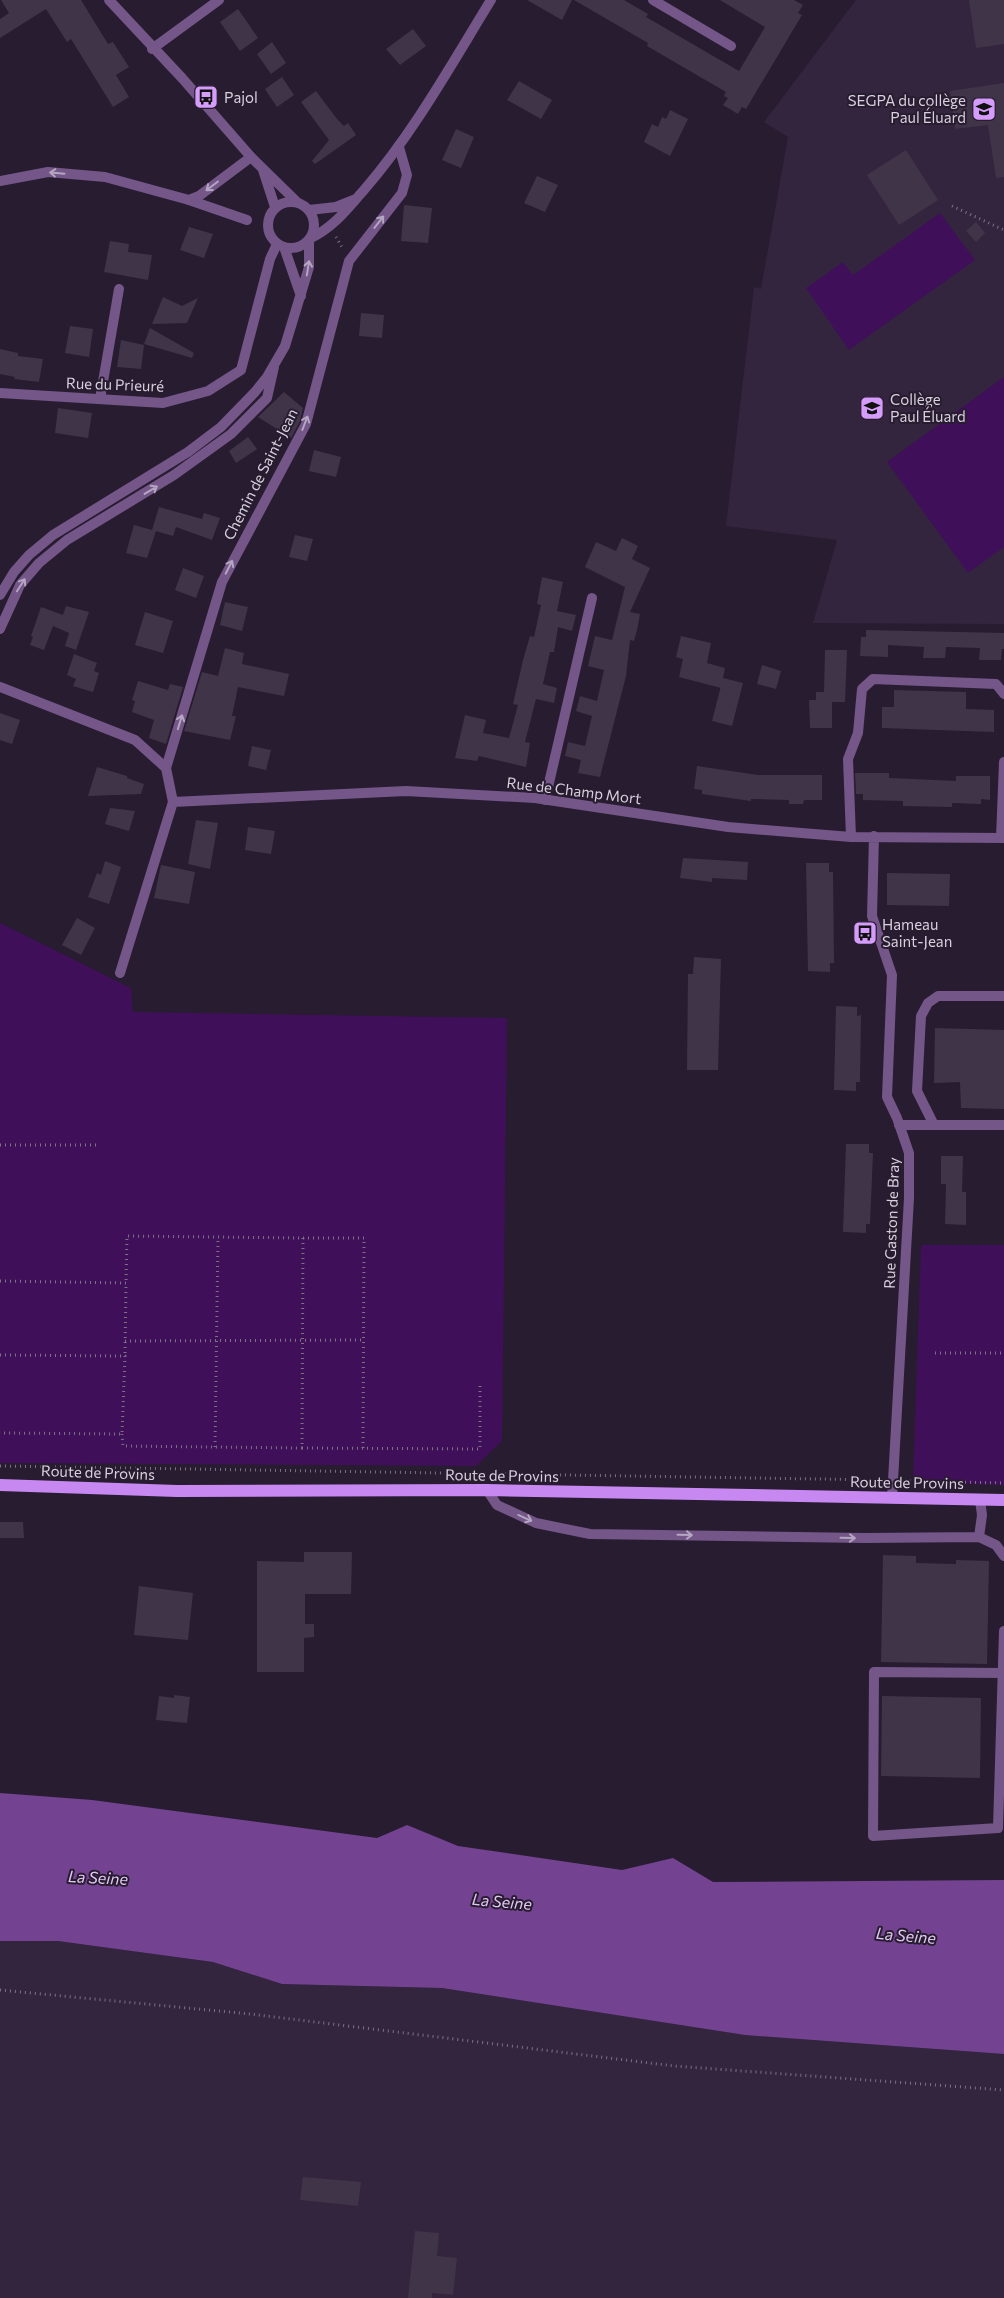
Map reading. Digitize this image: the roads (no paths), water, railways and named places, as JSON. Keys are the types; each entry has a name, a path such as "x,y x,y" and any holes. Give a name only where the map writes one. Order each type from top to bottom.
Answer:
{"main road":[{"name":"Route de Provins","path":"0,1484 177,1491 487,1490 1004,1500"}],"street":[{"path":"0,594 29,555 53,535 188,452 221,427 255,392 285,346 309,267 310,239 314,223 309,210 298,202 251,157 182,78 109,0"},
{"path":"152,48 219,0"},
{"path":"281,246 300,247 325,231 344,214 399,147 491,0"},
{"path":"653,0 731,46"},
{"name":"Chemin de Saint-Jean","path":"166,768 222,582 306,424 349,261 402,192 407,175 399,147"},
{"path":"189,200 199,196 251,157"},
{"path":"263,169 274,207 267,223 270,237 281,246 301,296"},
{"path":"0,181 48,172 105,178 189,200 247,220"},
{"path":"309,210 336,207 356,199"},
{"path":"274,207 287,201 298,202"},
{"name":"Rue du Prieuré","path":"0,393 163,403 208,391 241,370 270,258 281,246"},
{"path":"100,400 119,288"},
{"path":"0,629 20,585 39,563 67,540 174,476 231,434 267,398 274,364"},
{"path":"545,800 592,598"},
{"path":"852,837 848,759 858,733 862,689 873,679 996,684 1004,694"},
{"path":"0,687 135,740 166,768 174,802 120,974"},
{"path":"1003,838 1004,762"},
{"name":"Rue de Champ Mort","path":"174,802 406,791 545,800 728,827 852,837 1003,838"},
{"name":"Rue Gaston de Bray","path":"874,836 872,916 892,975 887,1098 909,1153 909,1198 892,1498"},
{"path":"934,1125 917,1091 921,1016 928,1002 938,996 1004,996"},
{"path":"899,1125 1004,1125"},
{"path":"487,1490 498,1506 536,1523 590,1534 864,1538 979,1537 996,1545 1004,1556"},
{"path":"979,1537 982,1515 980,1500"},
{"path":"1003,1673 874,1672 873,1836 998,1828 1003,1673 1004,1631"}],"water":[{"name":"La Seine","path":"0,1793 92,1800 377,1838 407,1825 458,1846 622,1870 673,1858 713,1882 1004,1880 1004,2054 745,2035 442,1988 282,1984 213,1962 58,1941 0,1941"}],"place":[{"name":"Pajol","path":"206,97"},
{"name":"SEGPA du collège Paul Éluard","path":"984,109"},
{"name":"Collège Paul Éluard","path":"872,408"},
{"name":"Hameau Saint-Jean","path":"865,933"}]}
